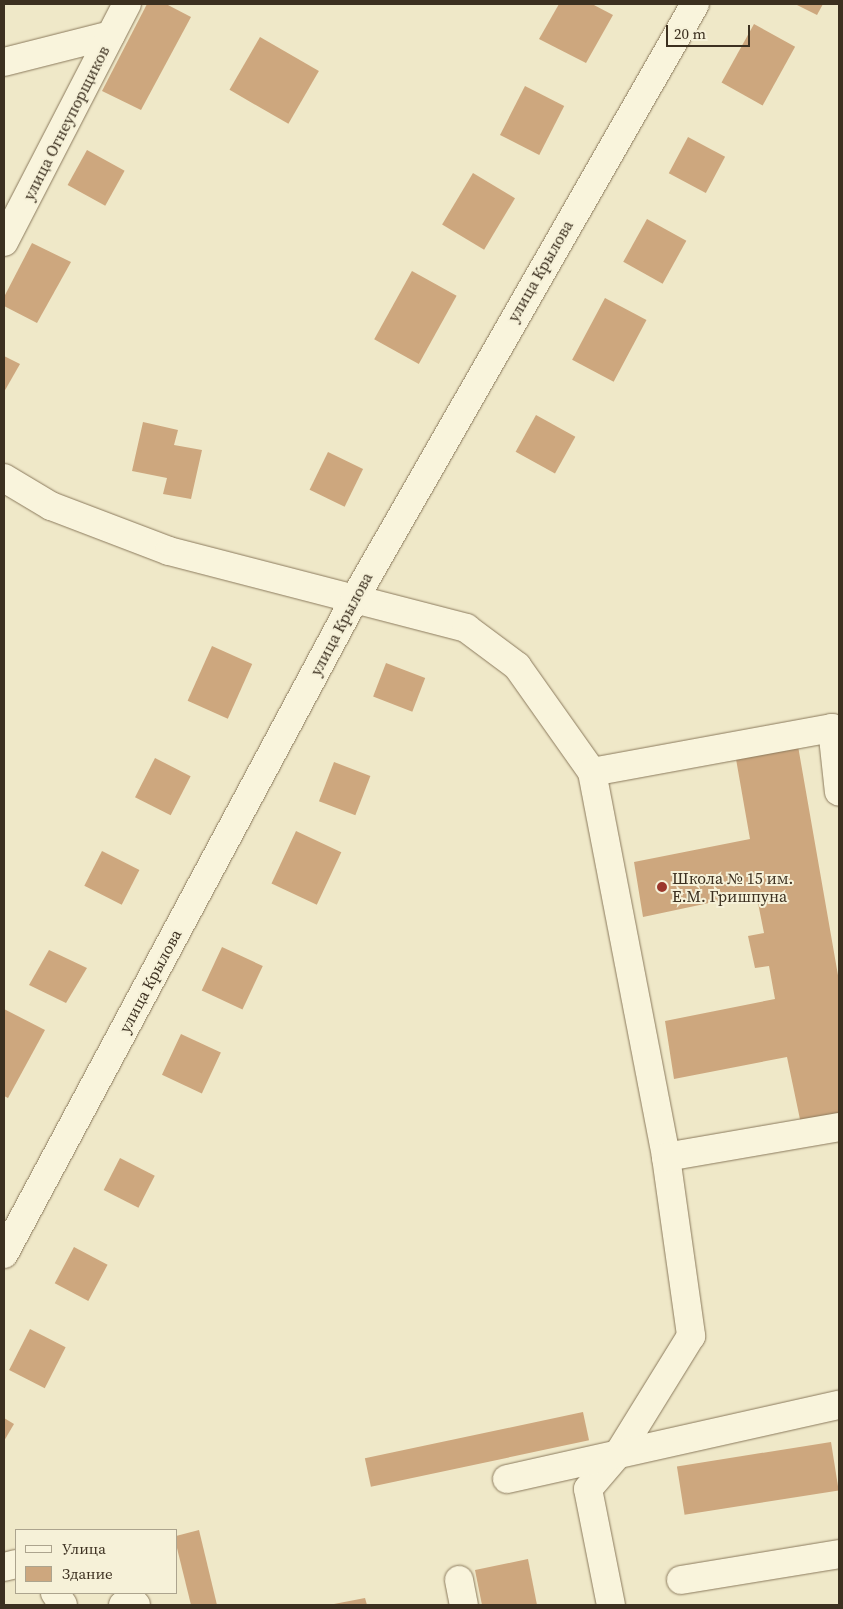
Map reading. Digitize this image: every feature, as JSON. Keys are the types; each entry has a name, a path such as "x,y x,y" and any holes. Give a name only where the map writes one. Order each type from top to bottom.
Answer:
{"street":[{"name":"улица Огнеупорщиков","path":"4,242 127,4"},
{"name":"улица Крылова","path":"4,1254 355,598 695,4"},
{"path":"4,62 111,35"},
{"path":"4,478 52,506 169,551 466,628 516,666 545,702 592,772 666,1157 691,1336 618,1454 588,1489 611,1605"},
{"path":"592,772 832,728 839,792"},
{"path":"666,1157 839,1127"},
{"path":"507,1479 839,1405"},
{"path":"681,1580 839,1554"},
{"path":"56,1594 64,1605"},
{"path":"123,1605 131,1600 136,1605"}],"building":[{"path":"147,4 166,4 191,17 141,110 102,91"},
{"path":"559,4 592,4 613,15 586,63 539,39"},
{"path":"795,4 823,4 817,15"},
{"path":"754,24 795,47 763,105 722,83"},
{"path":"260,37 319,71 288,124 230,90"},
{"path":"525,86 564,106 539,155 500,135"},
{"path":"688,137 725,157 706,193 669,173"},
{"path":"87,150 125,171 105,206 68,185"},
{"path":"473,173 515,198 484,250 442,224"},
{"path":"647,219 686,241 663,284 623,262"},
{"path":"32,243 71,262 37,323 4,306 4,297"},
{"path":"412,271 457,296 419,364 374,339"},
{"path":"605,298 646,320 614,382 572,360"},
{"path":"4,356 20,364 4,392"},
{"path":"536,415 575,437 555,474 516,452"},
{"path":"143,422 178,430 174,445 202,450 191,499 163,494 167,478 132,471"},
{"path":"328,452 363,469 345,507 310,490"},
{"path":"212,646 252,664 228,719 188,701"},
{"path":"386,663 425,678 412,712 373,697"},
{"path":"798,746 839,981 839,1122 802,1129 787,1057 674,1079 665,1021 775,999 769,966 755,968 748,936 764,933 756,893 643,917 634,862 750,839 736,759"},
{"path":"155,758 191,776 171,815 135,797"},
{"path":"334,762 370,776 355,815 319,801"},
{"path":"296,831 341,852 317,905 271,884"},
{"path":"102,851 139,870 122,905 84,886"},
{"path":"222,947 263,966 242,1010 202,991"},
{"path":"49,950 87,968 66,1003 29,985"},
{"path":"4,1009 45,1030 8,1098 4,1096"},
{"path":"181,1034 221,1053 202,1093 162,1075"},
{"path":"120,1158 155,1176 138,1208 104,1190"},
{"path":"74,1247 108,1265 88,1301 55,1283"},
{"path":"30,1329 66,1347 45,1388 9,1370"},
{"path":"583,1412 589,1440 371,1487 365,1458"},
{"path":"4,1418 14,1424 4,1441"},
{"path":"831,1442 839,1490 685,1515 677,1466"},
{"path":"199,1530 217,1605 191,1605 178,1552 178,1535"},
{"path":"528,1559 537,1605 482,1605 475,1570"},
{"path":"365,1598 367,1605 334,1605 334,1604"}],"place":[{"name":"Школа № 15 им. Е.М. Гришпуна","path":"662,887"}]}
